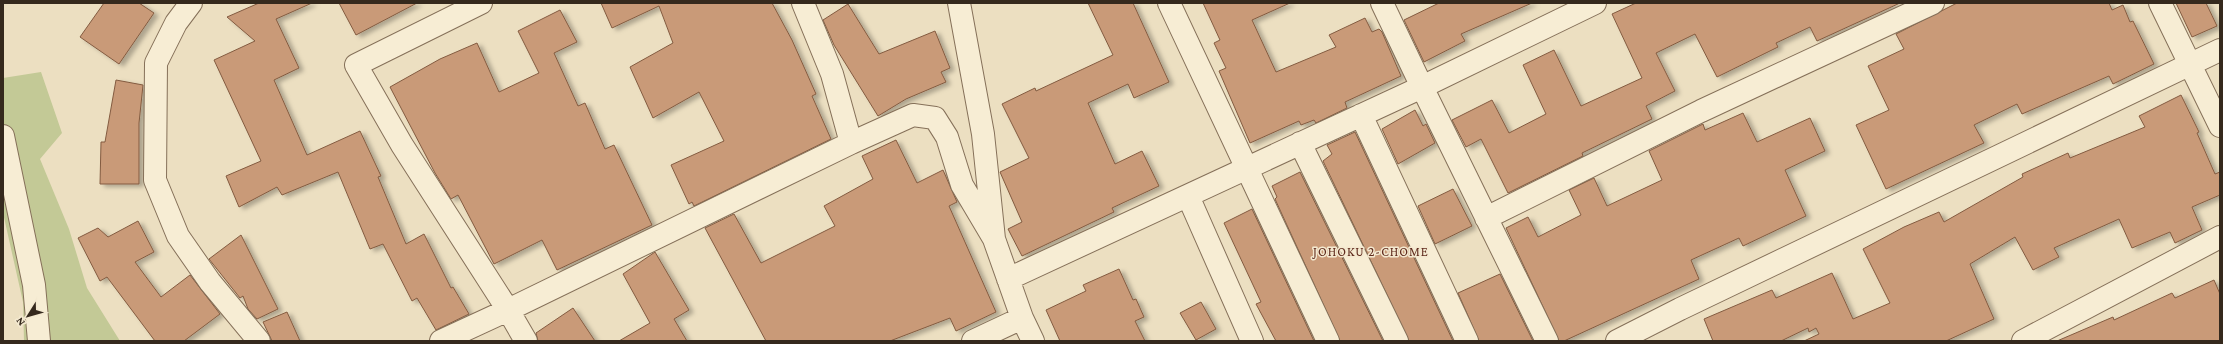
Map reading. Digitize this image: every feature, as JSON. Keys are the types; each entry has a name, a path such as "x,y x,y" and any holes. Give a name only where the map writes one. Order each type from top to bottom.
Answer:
{"street":[{"path":"191,3 176,23 156,63 155,180 178,236 210,282 259,341"},
{"path":"480,3 356,65 402,145 508,310 526,341"},
{"path":"803,3 832,74 851,143"},
{"path":"959,3 983,134 994,239"},
{"path":"1169,3 1328,341"},
{"path":"1382,3 1486,218 1548,341"},
{"path":"1008,279 1422,87 1595,3"},
{"path":"1486,218 1701,112 1933,3"},
{"path":"2160,3 2220,126"},
{"path":"1617,341 2190,63 2220,50"},
{"path":"441,341 508,310 851,143 913,115 935,118 947,137 962,185 994,239 1022,318 1033,341"},
{"path":"1361,115 1467,341"},
{"path":"3,136 34,285 39,341"},
{"path":"1300,143 1397,341"},
{"path":"1188,196 1252,341"},
{"path":"2024,341 2220,238"},
{"path":"973,341 1022,318"}],"green space":[{"path":"41,72 62,133 40,159 69,229 87,288 120,341 24,341 23,302 3,213 3,78"}],"building":[{"path":"104,3 139,3 154,13 119,64 80,37"},
{"path":"259,3 312,3 276,19 299,68 274,80 307,155 360,131 381,176 378,177 406,244 424,234 451,288 453,287 469,314 436,330 417,298 412,301 383,244 370,249 338,172 282,195 277,187 239,207 226,176 261,161 214,60 255,41 227,17"},
{"path":"339,3 417,3 356,35"},
{"path":"601,3 772,3 792,40 816,94 812,96 831,139 694,206 692,202 689,204 671,165 724,141 699,92 653,118 630,67 673,43 659,6 612,28"},
{"path":"1088,3 1133,3 1169,82 1134,98 1128,84 1088,103 1115,164 1142,151 1159,186 1112,208 1114,212 1022,256 1008,229 1022,222 1000,172 1029,158 1002,104 1035,88 1036,91 1113,55"},
{"path":"1203,3 1290,3 1252,20 1276,72 1336,47 1329,35 1365,18 1372,32 1379,29 1382,32 1401,76 1345,102 1347,108 1316,123 1314,120 1301,125 1299,121 1250,143 1219,71 1226,68 1214,43 1220,40"},
{"path":"1439,3 1532,3 1461,34 1465,41 1424,62 1404,20"},
{"path":"1636,3 1900,3 1817,41 1810,27 1776,43 1778,47 1717,77 1695,34 1656,53 1675,91 1646,106 1652,119 1582,153 1583,156 1508,193 1481,139 1466,147 1452,120 1492,100 1509,133 1546,114 1523,65 1554,50 1581,106 1642,78 1612,14"},
{"path":"1957,3 2109,3 2112,10 2123,5 2130,22 2133,21 2154,64 2113,84 2109,76 2022,114 2017,104 1974,125 1984,143 1886,189 1856,125 1889,110 1868,66 1904,49 1896,34"},
{"path":"2176,3 2206,3 2217,26 2192,37"},
{"path":"848,4 879,54 935,31 950,68 941,72 946,82 906,99 878,116 834,45 823,20"},
{"path":"560,10 577,42 554,53 578,106 585,103 605,149 614,145 652,225 557,270 542,240 494,264 458,195 451,199 435,173 390,87 440,59 477,43 499,92 539,73 518,31"},
{"path":"116,80 143,85 139,123 139,184 100,184 101,142 105,142"},
{"path":"2181,95 2199,132 2197,133 2215,174 2220,172 2220,195 2192,207 2202,230 2175,243 2170,232 2132,248 2119,219 2054,248 2059,257 2033,270 2015,237 1970,264 1994,319 1946,341 1804,341 1819,334 1816,328 1809,332 1808,328 1781,341 1713,341 1704,319 1772,290 1776,298 1832,273 1853,319 1890,303 1863,249 1904,227 1939,212 1944,222 2023,177 2022,174 2068,153 2070,158 2145,127 2139,116"},
{"path":"1415,110 1423,126 1426,124 1435,143 1398,164 1382,129"},
{"path":"1743,113 1757,142 1810,118 1825,151 1785,170 1806,216 1743,246 1739,238 1691,260 1699,279 1564,341 1559,341 1506,228 1528,217 1538,237 1581,215 1569,190 1594,178 1607,206 1662,180 1649,151 1703,124 1705,130"},
{"path":"1355,132 1453,341 1409,341 1323,161 1332,154 1327,145"},
{"path":"896,140 917,183 943,170 957,202 949,206 996,312 956,331 950,318 890,341 766,341 705,228 734,214 761,263 835,226 824,206 873,179 862,156"},
{"path":"1300,172 1383,341 1340,341 1275,199 1277,197 1272,186"},
{"path":"1453,189 1472,226 1435,244 1418,206"},
{"path":"1252,209 1314,341 1276,341 1256,304 1261,302 1224,223"},
{"path":"138,221 154,252 135,262 161,297 190,275 220,314 184,341 155,341 107,277 100,281 78,238 98,228 108,237"},
{"path":"241,235 278,309 257,319 248,309 243,296 240,298 209,259"},
{"path":"655,252 689,310 674,319 687,341 619,341 650,323 623,274"},
{"path":"1119,269 1133,300 1136,299 1144,317 1135,321 1145,341 1060,341 1046,310 1086,291 1083,285"},
{"path":"1500,274 1533,341 1479,341 1458,293"},
{"path":"2214,280 2220,294 2220,341 2057,341 2113,317 2114,320 2172,293 2175,298"},
{"path":"1201,302 1216,329 1196,340 1180,313"},
{"path":"573,308 595,341 538,341 536,333"},
{"path":"287,312 300,341 272,341 263,322"}],"district":[{"name":"JOHOKU 2-CHOME","path":"1371,251"}]}
